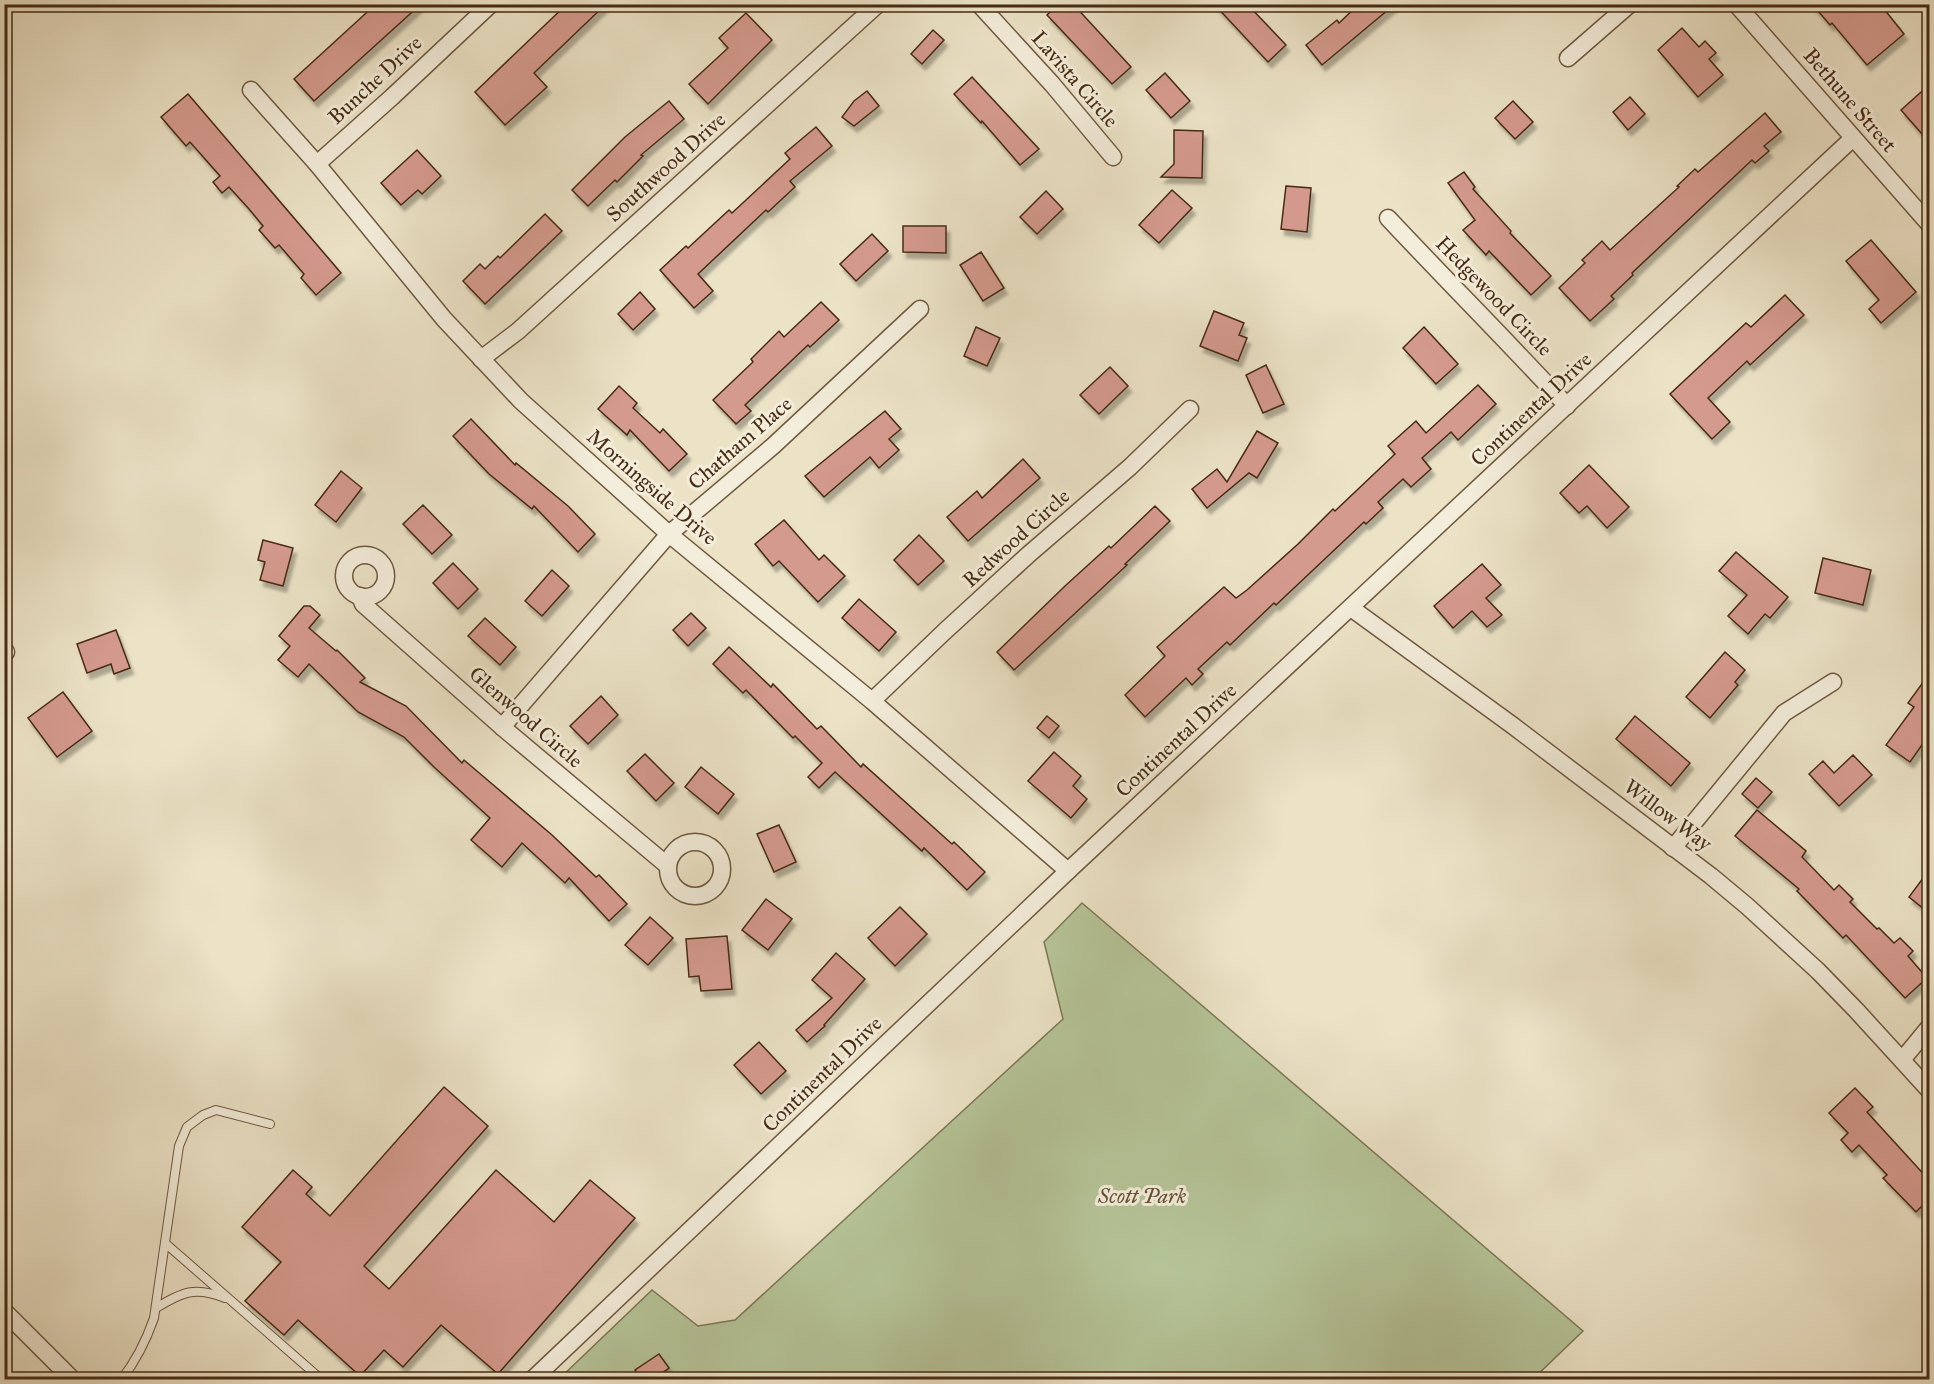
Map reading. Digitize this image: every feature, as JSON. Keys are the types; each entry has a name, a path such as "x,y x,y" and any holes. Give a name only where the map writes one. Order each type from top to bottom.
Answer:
{"street":[{"name":"Bunche Drive","path":"317,164 490,4"},
{"name":"Southwood Drive","path":"481,359 518,331 878,4"},
{"name":"Lavista Circle","path":"979,4 1052,84 1113,157"},
{"path":"1568,58 1630,4"},
{"name":"Bethune Street","path":"1736,4 1929,225"},
{"name":"Morningside Drive","path":"251,90 317,164 444,319 521,401 669,534 872,701 1068,871"},
{"name":"Continental Drive","path":"532,1380 1068,871 1853,138"},
{"name":"Hedgewood Circle","path":"1388,218 1468,303 1493,325 1567,406"},
{"name":"Chatham Place","path":"502,728 669,534 773,446 920,309"},
{"name":"Redwood Circle","path":"872,701 960,617 1130,467 1190,409"},
{"name":"Glenwood Circle","path":"360,596 363,604 502,728 668,866"},
{"name":"Willow Way","path":"1351,608 1512,725 1747,906 1818,971 1929,1091"},
{"path":"1673,848 1784,713 1833,682"},
{"path":"1902,1060 1929,1026"},
{"path":"4,1311 74,1380"}],"lane":[{"path":"121,1380 132,1366 146,1340 154,1318 179,1146 187,1127 202,1115 216,1110 270,1124"},
{"path":"165,1243 322,1380"},
{"path":"156,1308 176,1296 195,1290 210,1292 231,1300"}],"green space":[{"name":"Scott Park","path":"1082,903 1583,1331 1532,1380 558,1380 652,1290 698,1326 735,1320 1063,1019 1044,942"}],"building":[{"path":"376,4 421,4 314,101 294,79"},
{"path":"567,4 606,4 534,73 547,87 505,125 475,92"},
{"path":"1058,4 1073,4 1131,67 1112,84 1047,15"},
{"path":"1214,4 1247,4 1286,45 1268,62"},
{"path":"1359,4 1395,4 1322,65 1306,45 1337,20 1339,23"},
{"path":"1812,4 1880,4 1904,34 1867,65 1832,23 1830,25"},
{"path":"746,13 772,40 708,104 689,84 728,48 719,38"},
{"path":"1682,28 1699,47 1705,41 1716,53 1709,59 1723,75 1698,97 1658,50"},
{"path":"933,30 944,40 922,64 911,54"},
{"path":"1165,73 1190,101 1171,118 1146,90"},
{"path":"972,77 1039,149 1020,165 982,121 981,123 954,94"},
{"path":"1929,85 1929,142 1901,110"},
{"path":"867,91 879,106 854,126 842,117 854,101"},
{"path":"188,94 341,273 316,295 301,278 304,274 279,245 275,248 259,230 263,226 249,209 229,187 222,193 213,182 220,176 190,142 186,146 161,117"},
{"path":"1630,97 1645,114 1628,130 1613,112"},
{"path":"669,101 684,119 641,155 643,156 617,182 615,180 588,206 572,190 625,137"},
{"path":"1513,101 1533,122 1515,139 1495,118"},
{"path":"1765,113 1781,132 1764,146 1769,151 1755,163 1752,160 1632,273 1633,275 1611,296 1614,299 1590,321 1559,288 1585,263 1582,260 1602,241 1610,250 1679,187 1677,186 1695,169 1698,172"},
{"path":"816,127 832,146 790,181 795,187 768,212 766,210 698,274 713,291 694,308 660,270 729,210 732,213 790,159 785,153"},
{"path":"1174,130 1203,131 1202,178 1161,177 1174,164"},
{"path":"417,150 441,176 422,194 418,190 401,205 381,183"},
{"path":"1464,172 1475,187 1473,189 1511,231 1510,233 1551,276 1531,295 1489,251 1486,255 1463,230 1475,220 1448,183"},
{"path":"1286,186 1311,188 1307,232 1281,229"},
{"path":"1172,190 1192,208 1159,243 1139,225"},
{"path":"1046,191 1063,209 1037,234 1020,217"},
{"path":"545,214 562,231 485,304 463,281 480,264 485,269 498,256 500,258"},
{"path":"903,226 946,226 946,253 903,252"},
{"path":"872,234 888,251 856,281 840,264"},
{"path":"1871,240 1916,292 1881,323 1869,309 1879,300 1846,261"},
{"path":"981,252 1004,288 983,301 960,265"},
{"path":"640,292 655,309 633,330 618,314"},
{"path":"1785,295 1804,315 1750,365 1747,361 1708,398 1730,422 1712,439 1670,394 1746,323 1751,327"},
{"path":"821,302 839,320 810,347 808,345 745,405 751,411 736,424 713,400 753,362 751,359 779,331 784,337"},
{"path":"1214,311 1244,323 1239,335 1247,338 1238,361 1200,346"},
{"path":"976,327 1000,338 987,366 964,356"},
{"path":"1424,327 1458,364 1436,384 1403,348"},
{"path":"1266,365 1284,404 1263,413 1246,375"},
{"path":"1110,367 1128,386 1099,414 1080,395"},
{"path":"1478,385 1496,404 1458,440 1451,432 1422,458 1431,469 1411,487 1403,479 1378,502 1383,508 1366,524 1364,522 1276,605 1274,603 1230,645 1227,642 1198,669 1203,674 1192,685 1186,678 1145,717 1125,695 1165,656 1157,647 1224,587 1236,598 1247,590 1395,454 1388,446 1416,421 1426,433"},
{"path":"619,386 637,403 633,408 660,433 663,429 687,454 669,471 630,430 627,435 598,409"},
{"path":"885,411 901,429 889,439 899,450 879,468 870,457 824,497 805,476"},
{"path":"471,419 515,465 516,463 568,506 595,534 578,552 534,506 532,509 489,474 453,436"},
{"path":"1257,431 1278,443 1257,478 1249,473 1207,508 1192,489 1217,469 1227,482"},
{"path":"1023,459 1040,478 968,541 947,517 977,491 982,498"},
{"path":"1589,465 1629,507 1607,528 1587,506 1579,513 1560,493"},
{"path":"341,471 362,488 336,522 315,505"},
{"path":"423,505 452,535 432,554 403,524"},
{"path":"1155,506 1170,521 1125,564 1127,565 1014,670 997,652 1065,586 1109,546 1111,548"},
{"path":"784,520 819,560 824,555 845,576 818,602 779,561 773,566 755,544"},
{"path":"919,535 944,561 918,585 894,560"},
{"path":"263,540 293,548 283,586 260,580 265,562 258,560"},
{"path":"1736,552 1788,597 1770,618 1765,614 1748,634 1728,616 1747,595 1719,571"},
{"path":"1823,558 1871,570 1863,605 1815,593"},
{"path":"453,563 478,589 458,609 433,583"},
{"path":"1482,564 1501,585 1486,598 1502,615 1487,627 1472,611 1453,628 1434,606"},
{"path":"552,570 569,586 542,616 525,601"},
{"path":"859,599 896,632 879,651 842,618"},
{"path":"304,606 310,606 320,615 309,628 337,650 365,678 360,682 406,706 462,763 464,760 552,835 596,877 599,875 627,904 609,921 569,878 565,883 522,843 502,867 471,840 490,818 404,737 358,712 309,664 298,677 278,660 290,646 279,636"},
{"path":"691,613 706,628 688,646 673,630"},
{"path":"485,618 516,647 500,665 468,636"},
{"path":"116,630 130,668 114,674 111,664 87,673 77,644"},
{"path":"729,647 771,687 773,684 817,729 821,726 861,767 863,764 952,844 954,842 985,872 967,890 924,848 922,851 835,772 819,788 808,777 822,763 795,736 793,738 746,690 743,693 713,664"},
{"path":"1725,652 1745,670 1735,682 1738,685 1710,718 1686,697"},
{"path":"1929,674 1929,735 1910,762 1886,745 1914,707 1908,703"},
{"path":"63,692 92,731 57,757 28,718"},
{"path":"601,696 618,715 588,744 570,726"},
{"path":"1047,716 1059,726 1049,738 1037,728"},
{"path":"1635,716 1690,763 1671,786 1616,739"},
{"path":"1054,752 1081,776 1073,786 1087,799 1071,818 1028,781"},
{"path":"645,754 674,783 656,801 627,771"},
{"path":"1853,755 1872,775 1839,806 1809,774 1823,761 1834,773"},
{"path":"701,767 734,794 718,814 685,787"},
{"path":"1756,778 1772,792 1758,808 1742,794"},
{"path":"1757,810 1806,851 1802,857 1834,890 1839,885 1853,899 1850,902 1877,929 1879,928 1894,943 1900,938 1913,951 1908,956 1927,978 1905,998 1846,935 1843,938 1797,891 1799,889 1735,836"},
{"path":"779,825 796,862 774,872 757,834"},
{"path":"1929,870 1929,913 1909,897"},
{"path":"766,899 792,919 768,950 742,930"},
{"path":"900,907 927,934 895,966 868,938"},
{"path":"650,917 673,938 648,965 625,945"},
{"path":"727,936 732,989 701,991 699,976 689,977 686,939"},
{"path":"836,953 865,979 825,1026 807,1042 796,1030 832,998 812,980"},
{"path":"759,1042 786,1071 761,1094 734,1065"},
{"path":"444,1087 488,1126 364,1266 389,1289 496,1170 554,1222 590,1180 635,1218 498,1374 441,1325 403,1367 384,1350 360,1376 298,1320 284,1335 245,1301 281,1262 242,1227 293,1170 312,1187 306,1194 330,1216"},
{"path":"1855,1088 1873,1107 1867,1112 1929,1180 1929,1199 1916,1212 1883,1178 1887,1175 1859,1145 1852,1152 1841,1140 1848,1133 1829,1113"},
{"path":"659,1354 669,1368 652,1380 641,1380 635,1370"}]}
